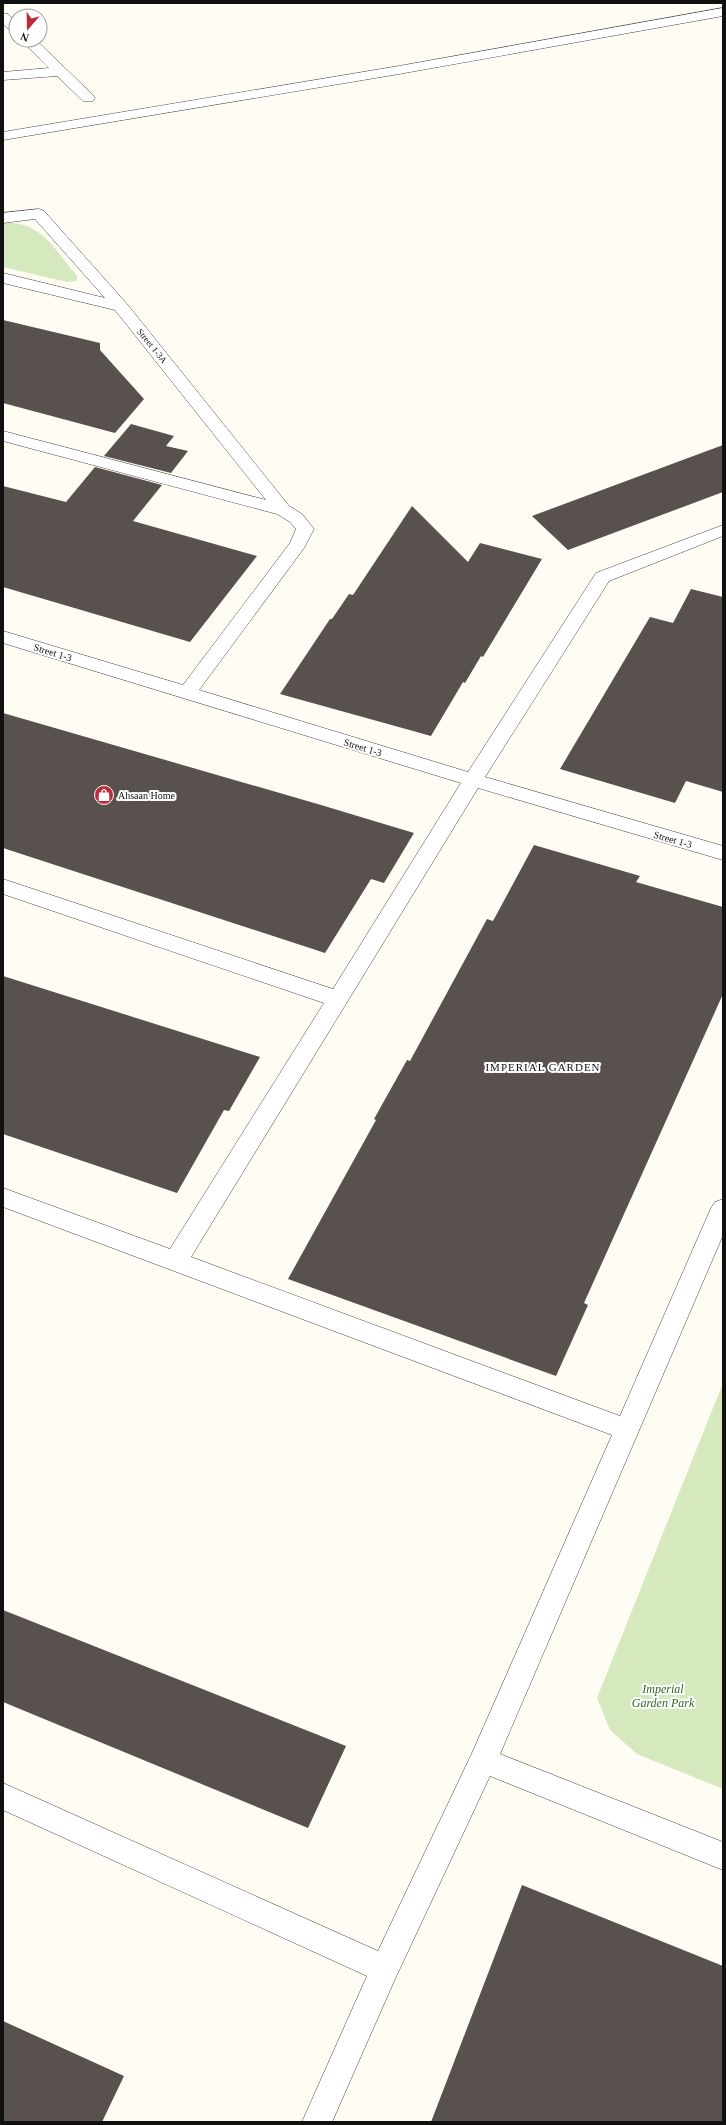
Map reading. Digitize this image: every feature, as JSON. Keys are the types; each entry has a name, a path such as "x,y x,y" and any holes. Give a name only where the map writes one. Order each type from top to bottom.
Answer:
{"street":[{"path":"3,136 398,70 723,12"},
{"path":"37,48 88,98"},
{"path":"3,76 61,71"},
{"name":"Street 1-3A","path":"3,218 39,214 121,307 283,510"},
{"path":"3,278 121,307"},
{"path":"3,436 283,510 296,518 305,529 298,544 187,693"},
{"path":"175,1262 473,780 602,577 723,530"},
{"name":"Street 1-3","path":"3,637 473,780 723,853"},
{"path":"3,886 338,999"},
{"path":"3,1197 626,1429"},
{"path":"317,2122 385,1969 483,1760 723,1208"},
{"path":"483,1760 723,1856"},
{"path":"3,1796 385,1969"}],"green space":[{"path":"3,223 16,223 28,226 46,239 62,256 77,276 77,281 67,282 3,267"},
{"name":"Imperial Garden Park","path":"723,1383 723,1789 637,1754 610,1730 597,1698"}],"building":[{"path":"3,320 100,343 100,350 144,399 115,433 3,403"},
{"path":"131,424 174,436 166,446 188,451 171,473 104,456"},
{"path":"723,445 723,492 568,550 532,516"},
{"path":"95,467 162,485 133,521 257,556 190,642 3,587 3,486 66,502"},
{"path":"412,506 468,562 480,543 542,559 483,657 481,656 465,683 463,682 431,736 280,694 330,619 332,619 349,594 353,595"},
{"path":"691,589 723,597 723,792 686,781 675,803 560,769 650,617 673,623"},
{"path":"3,713 414,833 384,883 371,879 325,953 3,848"},
{"path":"534,845 640,876 636,882 723,907 723,994 584,1303 588,1305 556,1376 288,1279 376,1120 374,1119 407,1060 410,1061 487,919 493,921"},
{"path":"3,976 260,1057 229,1111 224,1110 177,1193 3,1134"},
{"path":"3,1610 346,1746 308,1828 3,1702"},
{"path":"522,1885 723,1966 723,2122 431,2122"},
{"path":"3,2021 124,2076 102,2122 3,2122"}],"place":[{"name":"Ahsaan Home","path":"104,795"}],"district":[{"name":"IMPERIAL GARDEN","path":"543,1067"}]}
